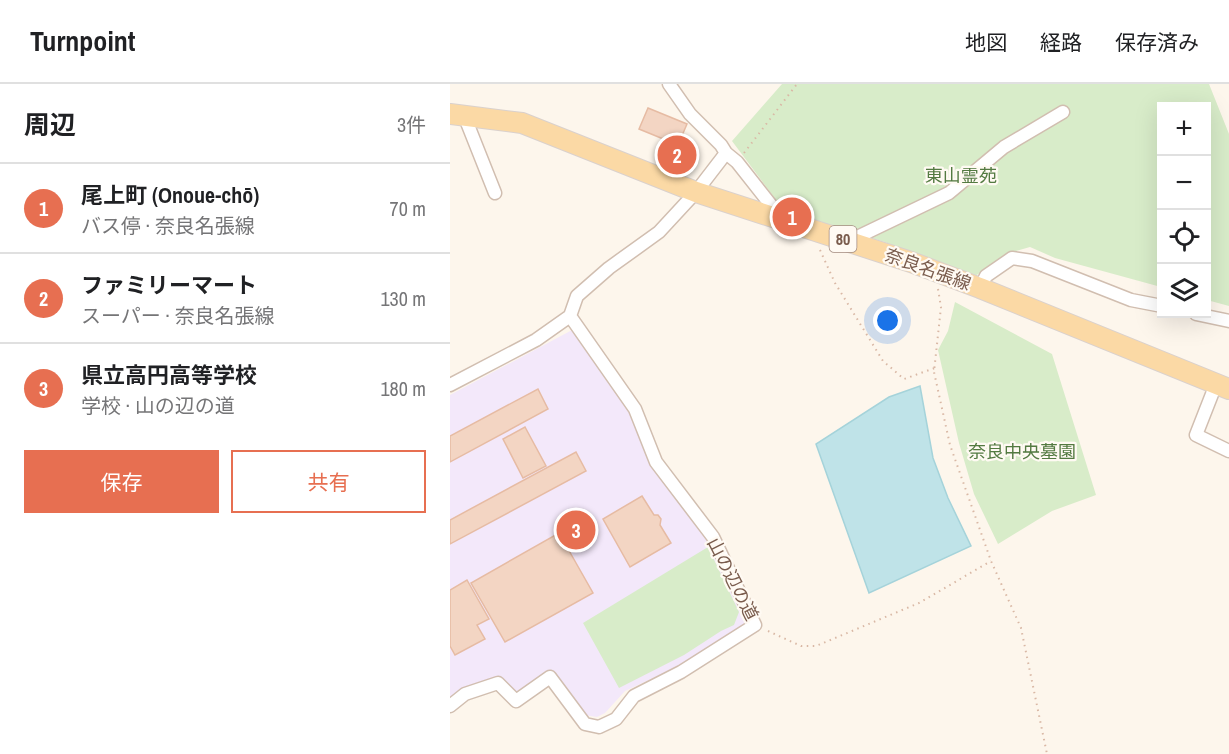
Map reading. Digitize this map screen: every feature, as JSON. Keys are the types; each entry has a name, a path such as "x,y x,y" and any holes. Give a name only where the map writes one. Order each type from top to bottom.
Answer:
{"main road":[{"name":"奈良名張線","path":"457,115 522,123 696,192 849,241 980,288 1222,386"}],"street":[{"path":"669,84 690,114 737,162 783,220"},
{"path":"849,241 949,194 1004,147 1063,112"},
{"path":"457,115 495,193"},
{"path":"450,385 536,340 570,316 577,296 609,268 659,232 696,192 726,153"},
{"path":"980,288 986,276 1012,258 1032,261 1131,300 1157,305"},
{"name":"山の辺の道","path":"570,316 635,409 656,462 713,537 755,625"},
{"path":"1211,317 1229,321"},
{"path":"1222,386 1196,435 1229,451"},
{"path":"450,706 465,694 498,683 516,701 550,677 585,724 599,727 616,719 633,696 681,672 755,625"}],"path":[{"path":"737,162 797,84"},
{"path":"809,229 835,283 883,361 904,379 935,368"},
{"path":"935,272 942,307 934,372 950,445 991,561 1021,628 1047,754"},
{"name":"山の辺の道","path":"755,625 801,646 816,646 919,603 991,561"}],"shaded area":[{"path":"574,329 637,424 709,540 749,614 747,625 679,666 625,691 605,713 597,717 585,715 549,670 515,693 498,678 450,701 450,395"}],"green space":[{"name":"東山霊苑","path":"782,84 1209,84 1229,134 1229,306 1211,301 1211,102 1157,102 1157,286 1055,258 1030,247 1016,251 970,279 885,242 785,212 732,141"},
{"name":"奈良中央墓園","path":"955,302 1052,354 1096,495 1052,511 998,544 974,494 959,443 938,350 948,331"},
{"path":"708,547 739,612 734,625 684,655 619,688 583,623"}],"water":[{"path":"920,386 933,458 948,498 971,546 869,593 816,444 889,397"}],"building":[{"path":"648,108 687,124 678,145 639,129"},
{"path":"538,389 548,409 450,462 450,436"},
{"path":"525,427 546,466 523,478 503,439"},
{"path":"576,452 586,471 450,544 450,520"},
{"path":"642,496 654,515 658,515 661,519 660,525 671,543 630,567 603,519"},
{"path":"559,533 593,593 505,642 471,583"},
{"path":"467,580 489,619 477,625 485,639 455,655 450,646 450,590"}],"place":[{"name":"ファミリーマート","path":"677,155"},
{"name":"尾上町 (Onoue-chō)","path":"792,217"},
{"name":"県立高円高等学校","path":"576,530"}]}
